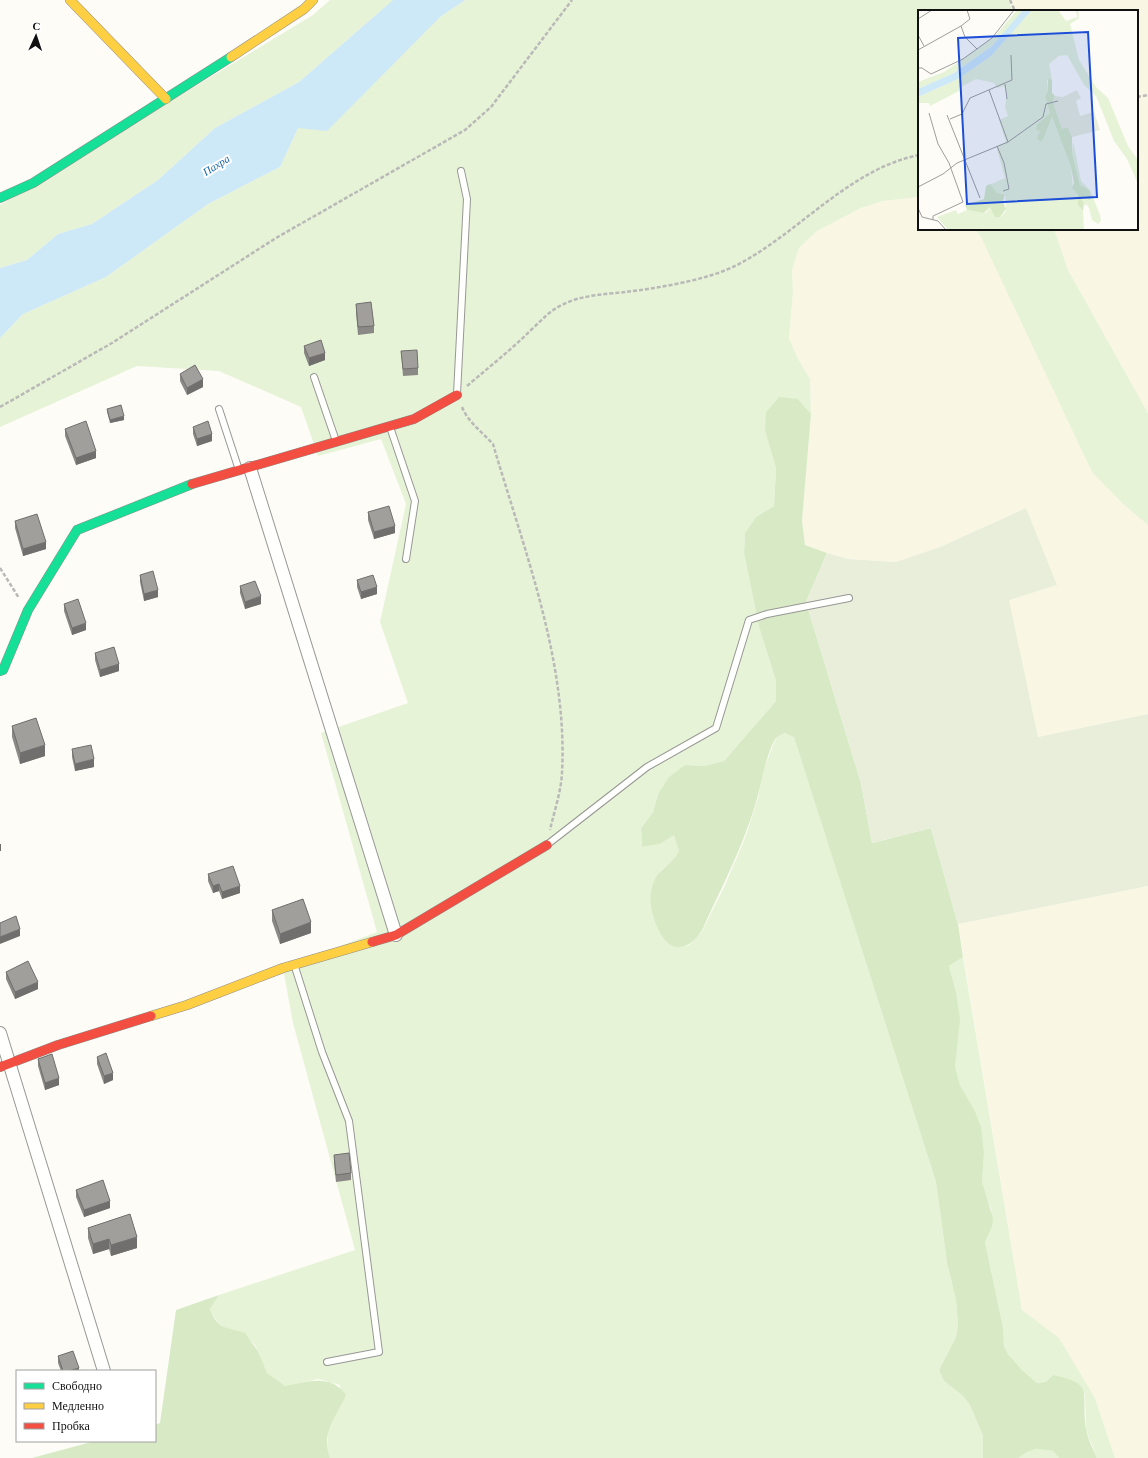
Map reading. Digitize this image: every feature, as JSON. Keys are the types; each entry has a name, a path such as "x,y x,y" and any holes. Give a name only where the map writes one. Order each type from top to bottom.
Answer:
{"street":[{"path":"70,0 166,99"},
{"path":"0,198 32,182 166,99 304,9 313,0"},
{"path":"0,671 3,670 28,610 77,530 186,486 245,470 336,441 414,419 457,395"},
{"path":"245,470 396,935"},
{"path":"5,1065 58,1045 188,1005 294,965 396,935 547,845"},
{"path":"0,1034 5,1065 104,1370"}],"lane":[{"path":"457,395 467,199 461,171"},
{"path":"314,377 336,441"},
{"path":"219,409 245,470"},
{"path":"390,426 415,502 406,558"},
{"path":"547,845 647,767 716,728 749,620 767,614 849,598"},
{"path":"294,965 322,1052 350,1121 379,1352 328,1362"}],"path":[{"path":"0,407 112,343 276,238 464,130 490,107 572,0"},
{"path":"1010,0 1015,10"},
{"path":"1138,97 1148,94"},
{"path":"547,845 562,775 562,721 558,686 540,606 493,444 481,430 466,417 457,395 532,330 542,318 564,303 592,296 652,289 706,276 736,266 767,248 858,180 888,164 918,155"},
{"path":"0,568 28,610"}],"shaded area":[{"path":"1009,0 1148,0 1148,413 1068,270 1054,230 1138,230 1138,10 1012,10"},
{"path":"918,197 918,230 976,230 981,237 1109,489 1123,504 1148,525 1148,714 1038,737 1008,600 1056,585 1026,508 940,547 896,562 848,559 805,545 802,521 811,414 810,379 798,359 789,338 793,293 792,270 799,248 817,231 861,208 883,201"},
{"path":"1148,886 1148,1458 1115,1458 1095,1398 1039,1325 1022,1310 958,924"}],"green space":[{"path":"330,0 393,0 299,82 215,128 158,180 92,224 58,234 27,260 0,268 0,205 313,15"},
{"path":"465,0 1009,0 1012,10 918,10 918,197 883,201 861,208 817,231 799,248 792,270 793,293 789,338 798,359 810,379 811,414 798,399 765,431 776,468 774,506 756,517 745,533 744,553 759,627 776,681 776,701 724,761 704,766 685,765 658,794 653,812 641,828 642,847 660,844 675,834 679,851 674,860 660,871 681,947 689,945 701,933 725,885 745,838 758,798 764,769 777,737 786,733 794,736 936,1182 947,1263 956,1300 958,1325 956,1337 939,1370 944,1381 963,1396 970,1405 983,1436 983,1458 330,1458 327,1451 328,1427 341,1406 340,1385 318,1379 285,1387 265,1370 259,1352 254,1344 245,1336 222,1326 214,1317 210,1309 219,1295 355,1250 293,1023 283,968 377,932 321,733 408,703 380,622 406,504 381,439 318,456 301,407 219,371 137,366 0,427 0,338 23,314 106,277 208,204 280,167 298,128 440,17"},
{"path":"976,230 1054,230 1068,270 1148,413 1148,525 1123,504 1092,472 981,237"},
{"path":"779,397 798,399 811,414 802,521 805,545 827,553 806,602 861,783 872,843 931,828 958,924 963,957 949,966 956,992 960,1020 955,1066 960,1085 974,1109 981,1127 984,1154 982,1182 993,1218 992,1227 985,1242 1003,1327 1004,1346 1008,1354 1022,1370 1037,1383 1046,1382 1053,1375 1067,1378 1076,1382 1081,1387 1084,1392 1085,1399 1086,1429 1097,1458 1059,1458 1053,1451 1036,1449 1027,1452 1018,1458 983,1458 983,1436 970,1405 963,1396 944,1381 939,1370 956,1337 958,1325 956,1300 947,1263 936,1182 794,737 785,733 777,737 773,744 746,833 702,931 694,940 684,947 672,946 663,938 654,918 650,898 653,884 659,873 671,862 679,851 674,835 660,844 642,847 641,828 653,812 658,794 669,777 685,765 704,766 724,761 776,701 776,681 759,627 744,553 745,533 756,517 774,506 776,468 765,431 766,412"},
{"path":"1026,508 1057,585 1009,600 1038,737 1148,714 1148,886 958,924 931,828 872,843 861,783 806,602 827,553 848,559 896,562 940,547"},
{"path":"963,957 1022,1310 1059,1338 1095,1398 1115,1458 1097,1458 1086,1430 1085,1394 1046,1382 1037,1383 1022,1370 1008,1354 1004,1346 1003,1327 985,1242 992,1227 991,1209 984,1192 982,1182 984,1154 974,1109 960,1085 955,1066 956,992 949,966"},
{"path":"219,1295 210,1309 213,1316 219,1324 245,1333 258,1351 267,1373 285,1386 310,1381 326,1381 340,1388 346,1395 328,1432 327,1449 330,1458 32,1458 91,1442 156,1442 156,1425 160,1423 176,1310"},
{"path":"1036,1449 1053,1451 1059,1458 1018,1458 1027,1452"}],"water":[{"name":"Пахра","path":"393,0 465,0 440,17 327,131 298,128 280,167 208,204 106,277 23,314 0,338 0,268 27,260 58,234 92,224 158,180 215,128 299,82"}],"building":[{"path":"371,302 374,326 358,327 356,304"},
{"path":"321,340 325,353 309,358 304,346"},
{"path":"417,350 418,368 403,369 401,351"},
{"path":"195,365 203,379 187,388 180,374"},
{"path":"121,405 124,416 110,420 107,409"},
{"path":"86,421 96,451 76,458 65,429"},
{"path":"208,421 212,434 197,439 193,427"},
{"path":"389,506 395,526 374,532 368,512"},
{"path":"37,514 46,542 23,549 15,521"},
{"path":"153,571 158,590 144,594 140,575"},
{"path":"373,575 377,587 361,592 357,580"},
{"path":"255,581 261,596 245,602 240,586"},
{"path":"78,599 86,623 72,628 64,604"},
{"path":"114,647 119,664 100,670 95,653"},
{"path":"36,718 45,745 20,753 12,726"},
{"path":"91,745 94,759 75,764 72,749"},
{"path":"233,866 240,886 222,892 219,884 213,886 208,874"},
{"path":"303,899 311,922 280,934 272,910"},
{"path":"16,916 20,929 0,937 0,923"},
{"path":"28,961 38,982 15,992 6,972"},
{"path":"106,1053 113,1073 104,1076 97,1057"},
{"path":"52,1054 59,1078 45,1083 38,1059"},
{"path":"349,1153 351,1173 336,1175 334,1155"},
{"path":"103,1180 110,1201 84,1210 76,1190"},
{"path":"130,1214 137,1237 111,1245 109,1239 93,1244 88,1228"},
{"path":"73,1351 79,1368 63,1370 58,1356"}],"traffic: fast":[{"path":"0,198 33,183 231,57"},
{"path":"0,671 3,670 28,610 77,530 192,484"}],"traffic: slow":[{"path":"70,0 166,99"},
{"path":"231,57 304,9 313,0"},
{"path":"151,1016 187,1005 283,968 372,942"}],"traffic: jam":[{"path":"192,484 414,419 457,395"},
{"path":"372,942 396,935 547,845"},
{"path":"0,1067 58,1045 151,1016"}]}
